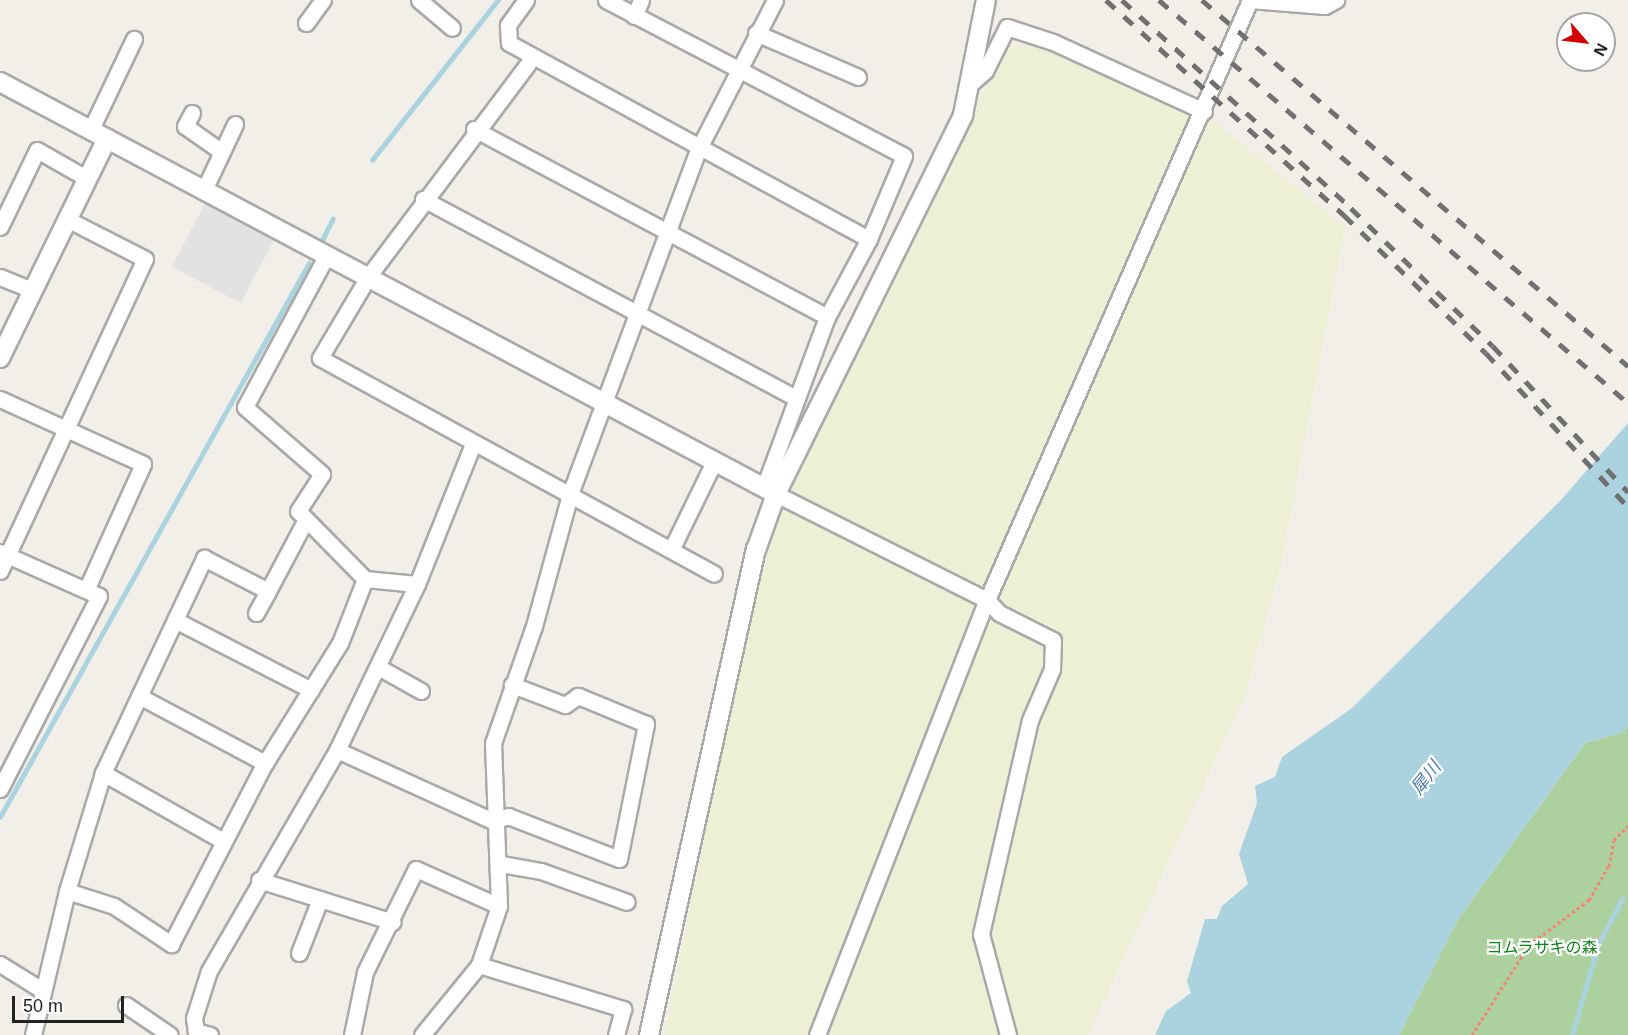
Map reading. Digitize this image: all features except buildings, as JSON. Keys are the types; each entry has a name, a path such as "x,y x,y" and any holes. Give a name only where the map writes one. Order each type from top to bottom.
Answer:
{"street":[{"path":"306,23 323,0"},
{"path":"418,0 452,28"},
{"path":"526,0 508,25 509,43 869,239"},
{"path":"606,0 735,71 904,156 869,239 827,317 796,398 740,609 708,784 649,1035"},
{"path":"634,16 641,0"},
{"path":"422,1035 479,965 499,906 501,864 493,821 493,743 570,494 699,148 735,71 775,0"},
{"path":"770,490 963,115 986,0"},
{"path":"817,1035 987,600 1204,111 1250,0 1325,6 1336,0"},
{"path":"970,84 985,71 1007,27 1053,42 1204,111"},
{"path":"756,33 858,77"},
{"path":"91,129 134,39"},
{"path":"533,57 474,129 423,199 368,277 320,358 473,444 672,548 714,574"},
{"path":"0,82 327,255 713,464 770,490 987,600 999,613 1053,640 1052,669 1030,720 981,934 1008,1035"},
{"path":"192,113 185,126 222,153"},
{"path":"204,190 235,124"},
{"path":"474,129 827,317"},
{"path":"0,358 107,139"},
{"path":"0,227 37,150 86,178"},
{"path":"423,199 636,316 796,398"},
{"path":"0,571 3,554 145,259 67,219"},
{"path":"327,255 245,407 322,474 298,511 305,521 365,579 417,584"},
{"path":"0,277 32,290"},
{"path":"0,399 143,464 86,590"},
{"path":"200,1034 194,1018 209,971 259,880 337,750 380,668 417,584 473,444"},
{"path":"672,548 713,464"},
{"path":"256,613 305,521"},
{"path":"0,789 99,596 3,554"},
{"path":"33,1035 67,891 103,773 204,558 268,591"},
{"path":"67,891 114,906 171,944 265,763 340,643 365,579"},
{"path":"175,620 311,690"},
{"path":"380,668 421,691"},
{"path":"337,750 493,821 508,816 619,859 646,724 578,696 565,705 512,685"},
{"path":"139,696 265,763"},
{"path":"103,773 223,841"},
{"path":"501,864 541,871 627,902"},
{"path":"352,1035 365,972 393,922 416,869 499,906"},
{"path":"259,880 393,922"},
{"path":"299,953 320,899"},
{"path":"0,964 42,990"},
{"path":"479,965 623,1009 616,1035"},
{"path":"126,1005 170,1035"}],"path":[{"path":"1472,1035 1530,945 1589,900 1609,866 1614,840 1628,826"}],"green space":[{"path":"1009,44 1030,45 1195,106 1345,227 1281,566 1244,698 1088,1035 664,1035 751,609 782,507 932,190"},
{"name":"コムラサキの森","path":"1628,726 1628,1035 1399,1035 1457,921 1585,743 1621,733"}],"shaded area":[{"path":"206,202 275,239 241,303 172,266"}],"water":[{"name":"犀川","path":"1628,423 1628,726 1621,733 1585,743 1457,921 1399,1035 1155,1035 1166,1011 1191,993 1187,981 1205,919 1217,919 1222,906 1248,884 1239,854 1257,803 1255,786 1275,777 1282,757 1352,708 1561,500"}],"waterway":[{"path":"372,160 498,0"},
{"path":"320,244 333,219"},
{"path":"0,817 309,263"},
{"path":"1572,1035 1598,945 1622,899"}],"railway":[{"path":"1106,0 1344,215 1486,353 1628,507"},
{"path":"1122,0 1351,208 1493,346 1628,492"},
{"path":"1159,0 1628,403"},
{"path":"1202,0 1628,366"}]}
